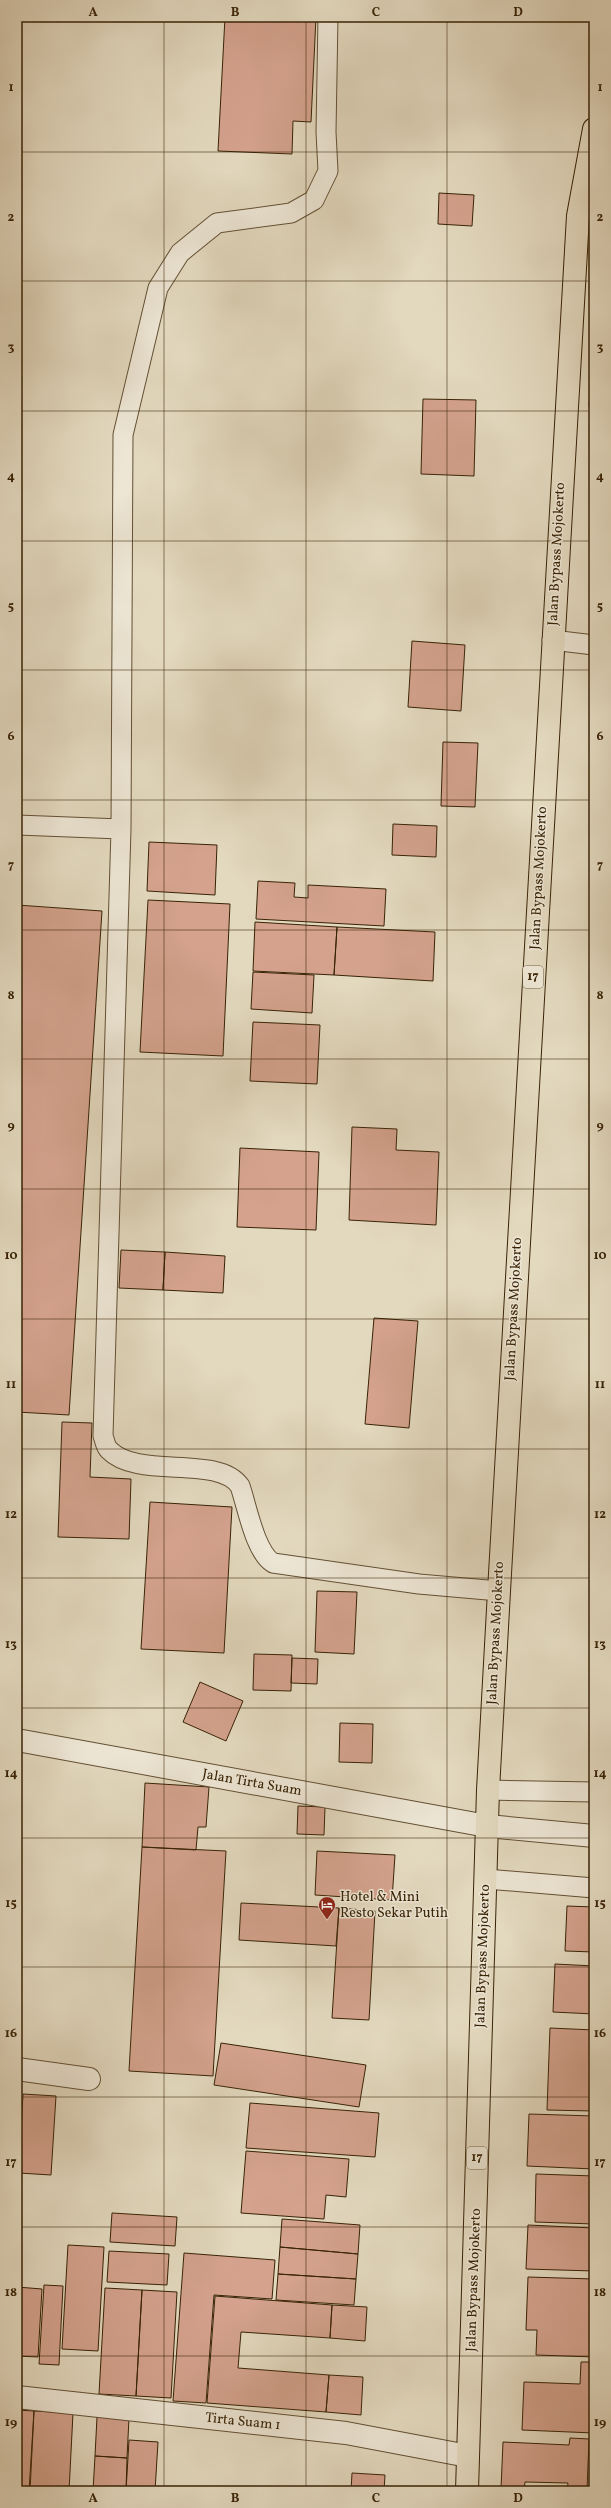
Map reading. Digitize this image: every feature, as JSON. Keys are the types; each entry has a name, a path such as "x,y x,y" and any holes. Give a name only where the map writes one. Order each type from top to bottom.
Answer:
{"highway":[{"name":"Jalan Bypass Mojokerto","path":"467,2491 488,1790 552,640 578,216 594,129"}],"street":[{"name":"Jalan Tirta Suam","path":"17,1740 488,1826 594,1836"},
{"path":"17,2069 89,2079"},
{"name":"Tirta Suam 1","path":"17,2397 346,2433 468,2456"}],"lane":[{"path":"328,17 326,132 328,171 314,200 291,213 217,223 180,252 158,288 124,435 121,829 102,1418 103,1436 107,1449 117,1456 135,1463 220,1472 235,1479 240,1486 263,1554 267,1559 280,1565 419,1584 499,1591"},
{"path":"552,640 594,645"},
{"path":"17,825 121,829"},
{"path":"488,1790 594,1792"},
{"path":"486,1879 594,1888"}],"building":[{"path":"225,17 316,17 311,122 293,121 292,154 218,151"},
{"path":"456,17 498,17 498,21 456,19"},
{"path":"439,193 474,195 472,226 438,224"},
{"path":"592,338 594,338 594,407 589,407"},
{"path":"423,399 476,400 474,476 421,474"},
{"path":"412,641 465,645 461,711 408,707"},
{"path":"443,742 478,743 475,807 441,806"},
{"path":"393,824 437,826 436,857 392,855"},
{"path":"149,842 217,845 215,895 147,891"},
{"path":"258,881 295,883 294,897 308,898 308,885 386,889 384,926 256,919"},
{"path":"148,900 230,904 223,1056 140,1052"},
{"path":"17,905 102,911 69,1415 17,1412"},
{"path":"255,922 337,927 334,975 253,971"},
{"path":"337,927 435,932 433,981 334,975"},
{"path":"253,972 314,975 312,1013 251,1009"},
{"path":"253,1022 320,1025 317,1084 250,1081"},
{"path":"352,1127 397,1129 396,1150 439,1152 436,1225 349,1220"},
{"path":"240,1148 319,1152 316,1230 237,1227"},
{"path":"121,1250 165,1252 163,1290 119,1288"},
{"path":"165,1252 225,1256 223,1293 163,1290"},
{"path":"374,1318 418,1321 409,1428 365,1424"},
{"path":"62,1422 92,1423 90,1477 131,1479 129,1539 58,1537"},
{"path":"150,1502 232,1507 224,1653 141,1649"},
{"path":"317,1591 357,1592 354,1654 315,1652"},
{"path":"254,1654 292,1655 291,1691 253,1690"},
{"path":"292,1658 318,1659 317,1684 291,1683"},
{"path":"200,1682 243,1701 226,1741 183,1722"},
{"path":"340,1723 373,1724 372,1763 339,1762"},
{"path":"145,1783 209,1787 206,1827 198,1827 196,1850 142,1847"},
{"path":"298,1806 325,1807 324,1835 297,1834"},
{"path":"142,1847 226,1851 213,2076 129,2071"},
{"path":"317,1851 395,1855 392,1900 315,1895"},
{"path":"241,1903 339,1908 336,1946 239,1940"},
{"path":"567,1906 594,1907 594,1952 565,1951"},
{"path":"339,1908 375,1911 369,2020 332,2018"},
{"path":"555,1964 594,1966 594,2014 553,2012"},
{"path":"550,2028 594,2030 594,2111 547,2110"},
{"path":"221,2043 366,2065 359,2107 214,2085"},
{"path":"23,2094 56,2096 51,2175 19,2173"},
{"path":"250,2103 379,2113 375,2157 246,2148"},
{"path":"17,2104 19,2104 17,2141"},
{"path":"529,2114 594,2116 594,2169 527,2166"},
{"path":"246,2151 349,2159 346,2197 326,2195 324,2219 241,2213"},
{"path":"536,2174 594,2176 594,2224 535,2222"},
{"path":"112,2213 177,2217 175,2246 110,2242"},
{"path":"282,2219 360,2225 358,2254 280,2247"},
{"path":"528,2225 594,2228 594,2271 526,2269"},
{"path":"68,2245 104,2247 98,2351 62,2349"},
{"path":"280,2247 358,2254 356,2279 278,2274"},
{"path":"109,2251 169,2254 167,2285 107,2282"},
{"path":"184,2253 275,2260 272,2299 214,2295 206,2403 173,2401"},
{"path":"278,2274 356,2279 354,2305 276,2300"},
{"path":"528,2277 594,2279 594,2357 536,2355 537,2330 526,2330"},
{"path":"44,2285 63,2286 59,2365 39,2364"},
{"path":"17,2287 42,2289 38,2357 17,2356"},
{"path":"105,2288 142,2290 136,2396 99,2394"},
{"path":"142,2290 177,2292 171,2398 136,2396"},
{"path":"215,2296 332,2305 330,2338 241,2332 238,2368 329,2375 326,2412 207,2403"},
{"path":"332,2305 367,2307 365,2341 330,2338"},
{"path":"581,2362 594,2362 594,2433 522,2430 524,2382 580,2384"},
{"path":"329,2375 363,2377 361,2415 326,2412"},
{"path":"17,2410 34,2411 29,2491 17,2491"},
{"path":"34,2411 73,2413 69,2491 30,2491"},
{"path":"97,2417 129,2418 127,2458 95,2456"},
{"path":"570,2438 589,2439 587,2491 567,2491 568,2483 525,2482 524,2490 501,2489 503,2442 569,2445"},
{"path":"591,2438 594,2439 594,2491 589,2491"},
{"path":"129,2440 158,2442 155,2491 126,2491"},
{"path":"95,2456 127,2458 126,2491 93,2491"},
{"path":"352,2473 385,2475 384,2491 351,2491"}],"place":[{"name":"Hotel & Mini Resto Sekar Putih","path":"327,1920"}]}
